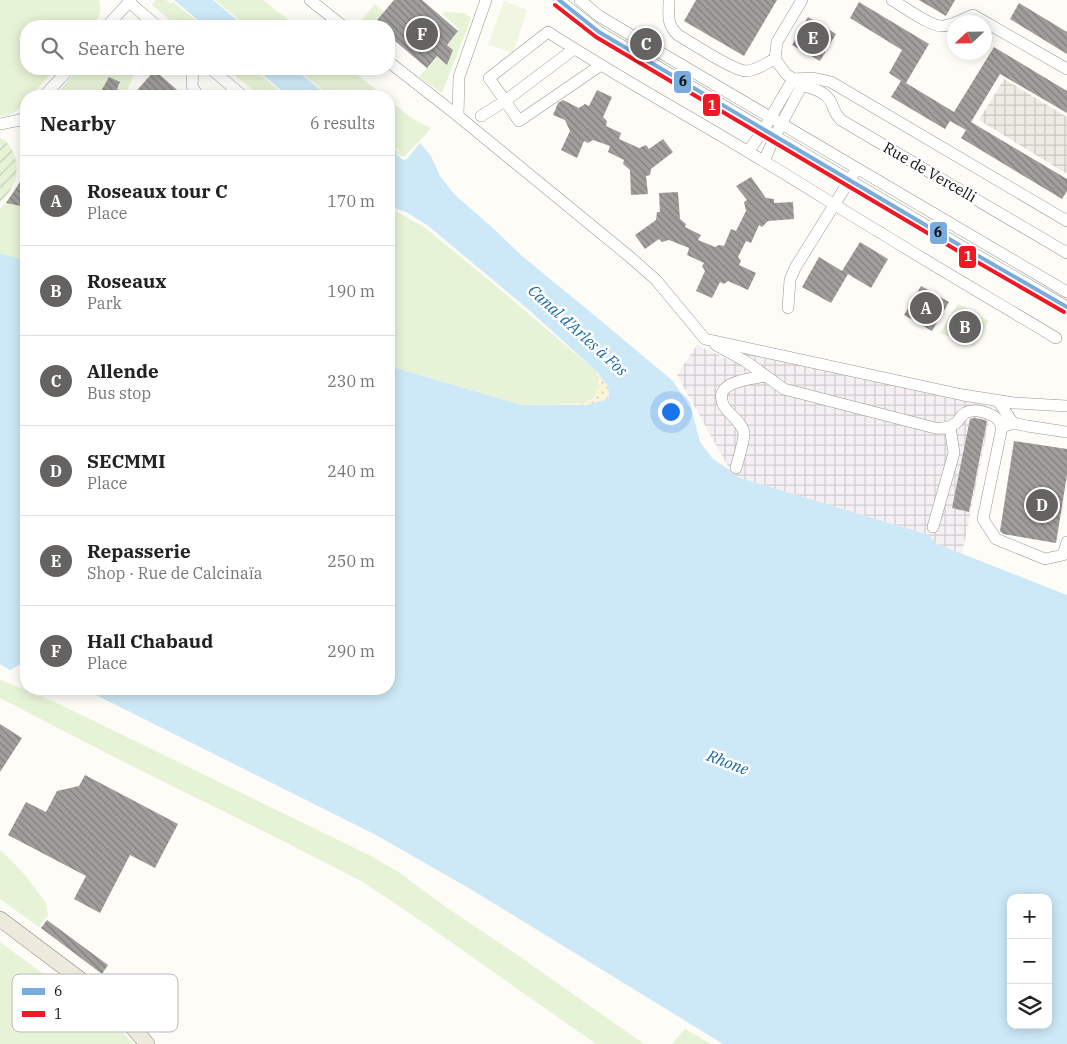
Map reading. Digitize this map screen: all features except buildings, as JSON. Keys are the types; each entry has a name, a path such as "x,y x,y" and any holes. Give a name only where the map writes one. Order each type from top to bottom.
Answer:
{"main road":[{"path":"0,919 73,974"},
{"path":"137,1032 147,1044"}],"street":[{"path":"310,0 335,20"},
{"path":"458,116 459,77 486,0"},
{"path":"559,0 599,32 1067,307"},
{"path":"580,0 599,16 1067,292"},
{"path":"669,0 669,21 678,35 734,68 746,71 775,59 777,42 802,0"},
{"path":"892,0 928,22 941,26 973,15 1067,69"},
{"path":"113,20 130,1 151,20"},
{"path":"601,65 519,121 489,78 548,32 1056,338"},
{"path":"481,116 505,101 574,49"},
{"name":"Rue de Vercelli","path":"775,59 786,74 798,82 821,92 830,100 835,114 841,120 1067,253"},
{"path":"395,67 630,257 656,280 705,339 744,361 784,390 935,428 950,427 967,412 982,411 990,414 998,420 1002,427 983,519 996,539 1045,559 1063,555 1067,542"},
{"path":"50,90 63,75"},
{"path":"193,75 192,86 194,90"},
{"path":"218,75 237,90"},
{"name":"Rue de Vercelli","path":"798,82 813,78 831,82 1067,221"},
{"path":"748,152 771,117 798,82"},
{"path":"764,161 793,101 798,82"},
{"path":"0,124 20,120"},
{"path":"788,308 790,280 795,268 856,168"},
{"path":"705,339 954,393 998,401 1067,406"},
{"path":"736,468 744,435 742,426 724,406 722,397 724,390 729,384 741,380 766,376"},
{"path":"998,401 1013,423"},
{"path":"1002,427 1013,423 1067,432"},
{"path":"932,526 954,453 950,427"}],"shaded area":[{"path":"1004,79 1067,117 1067,174 979,120"},
{"path":"697,345 740,365 746,351 992,407 962,554 937,544 929,535 737,477 730,470 677,375"}],"green space":[{"path":"0,0 99,0 100,11 96,20 20,20 20,75 50,75 36,90 20,90 20,109 11,114 0,116"},
{"path":"156,0 166,0 171,4 173,2 196,20 170,20 152,5"},
{"path":"215,0 263,0 288,20 240,20"},
{"path":"504,1 527,10 513,53 488,45"},
{"path":"375,4 384,12 377,20 362,20"},
{"path":"445,12 464,13 471,18 442,93 419,77 437,56 447,65 453,51 447,45 459,29 442,14"},
{"path":"73,75 133,75 127,90 60,90"},
{"path":"234,75 260,75 279,90 253,90"},
{"path":"304,75 358,75 376,90 323,90"},
{"path":"395,105 413,119 430,128 404,157 398,154 399,151 395,147"},
{"path":"0,138 6,142 13,152 16,173 13,185 0,202"},
{"path":"6,203 20,206 20,259 0,253 0,208"},
{"path":"395,212 424,227 596,371 599,385 595,397 584,403 522,405 395,368"},
{"path":"958,304 989,321 974,346 940,333"},
{"path":"0,680 20,688 20,695 38,695 61,705 369,855 397,871 644,1044 596,1044 363,882 0,698"},
{"path":"0,849 25,875 46,903 48,915 39,927 0,899"},
{"path":"0,942 44,974 12,974 12,1032 123,1032 133,1044 0,1044"},
{"path":"685,1029 711,1044 672,1044"}],"sand":[{"path":"596,371 608,386 609,397 601,401 591,404 567,406 522,405 584,403 595,397 599,385"}],"water":[{"path":"174,0 213,0 237,20 198,20"},
{"path":"263,75 302,75 321,90 281,90"},
{"path":"420,143 431,156 440,176 454,194 522,256 673,381 692,411 700,442 713,459 737,477 929,535 937,544 1067,595 1067,1044 723,1044 472,890 376,835 96,695 395,695 395,368 522,405 587,405 609,397 608,386 596,371 529,310 427,225 406,212 395,208 395,149 398,152 396,154 403,160 407,159"},
{"path":"0,253 20,259 20,664 10,670 0,664"}],"transit line":[{"name":"6","path":"559,0 599,32 1067,307"},
{"name":"1","path":"555,5 596,37 1064,312"}],"place":[{"name":"Hall Chabaud","path":"422,34"},
{"name":"Repasserie","path":"813,38"},
{"name":"Allende","path":"646,44"},
{"name":"Roseaux tour C","path":"926,308"},
{"name":"Roseaux","path":"965,327"},
{"name":"SECMMI","path":"1042,505"}],"water label":[{"name":"Canal d'Arles à Fos","path":"578,330"},
{"name":"Rhone","path":"728,762"}]}
